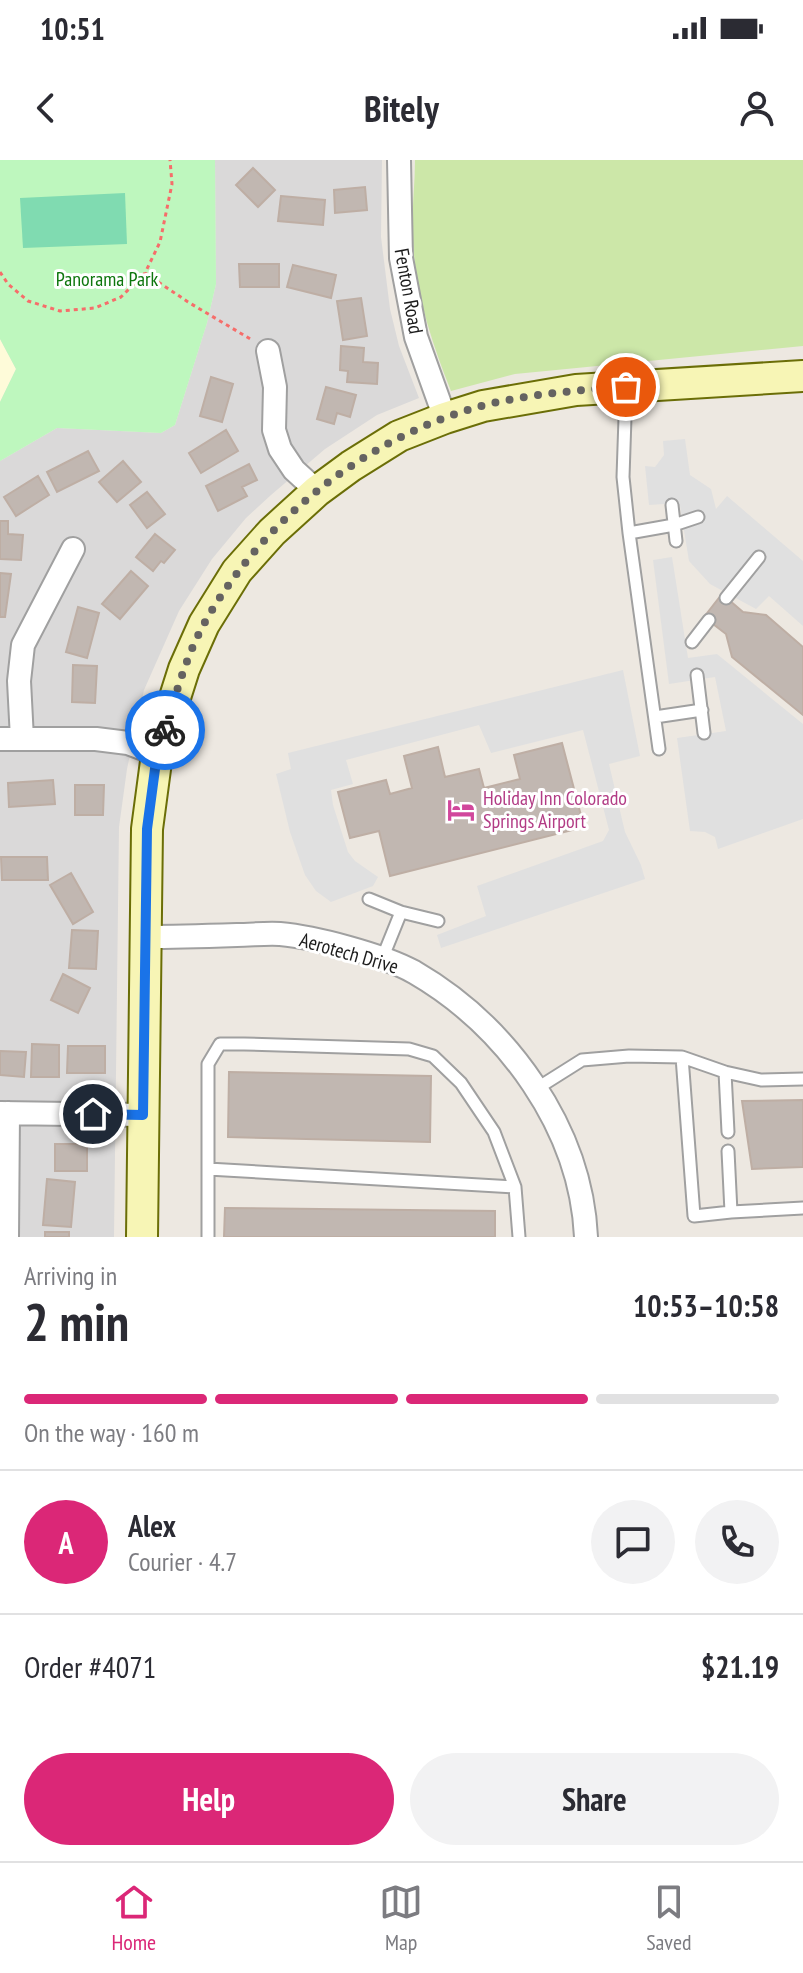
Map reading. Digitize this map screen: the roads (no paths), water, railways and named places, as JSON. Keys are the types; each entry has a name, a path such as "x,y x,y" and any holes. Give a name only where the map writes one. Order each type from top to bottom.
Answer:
{"street":[{"name":"Fenton Road","path":"399,160 401,258 416,337 445,418"},
{"path":"268,351 275,387 274,430 280,449 294,470 317,491"},
{"path":"142,1237 147,829 157,754 184,669 204,624 237,571 272,532 317,491 399,436 445,418 483,406 576,390 803,376"},
{"path":"73,549 23,645 11,739 96,739 128,743 157,754"},
{"name":"Aerotech Drive","path":"146,937 280,934 329,943 413,972 490,1031 526,1073 551,1112 571,1161 586,1219 586,1237"},
{"path":"7,1237 4,1113 143,1115"}],"lane":[{"path":"626,387 623,477 659,749"},
{"path":"672,505 676,541"},
{"path":"629,533 698,517"},
{"path":"726,598 759,557"},
{"path":"692,642 709,620"},
{"path":"697,675 704,733"},
{"path":"655,717 702,710"},
{"path":"369,899 401,912 438,921"},
{"path":"382,959 401,912"},
{"path":"208,1237 208,1064 220,1044 409,1049 433,1056 461,1083 494,1132 515,1187 519,1237"},
{"path":"536,1089 582,1060 629,1056 682,1057 761,1080 803,1079"},
{"path":"682,1057 694,1216 803,1208"},
{"path":"725,1072 728,1132"},
{"path":"728,1151 731,1212"},
{"path":"208,1169 515,1187"}],"place":[{"name":"Holiday Inn Colorado Springs Airport","path":"461,810"}],"park label":[{"name":"Panorama Park","path":"107,279"}]}
